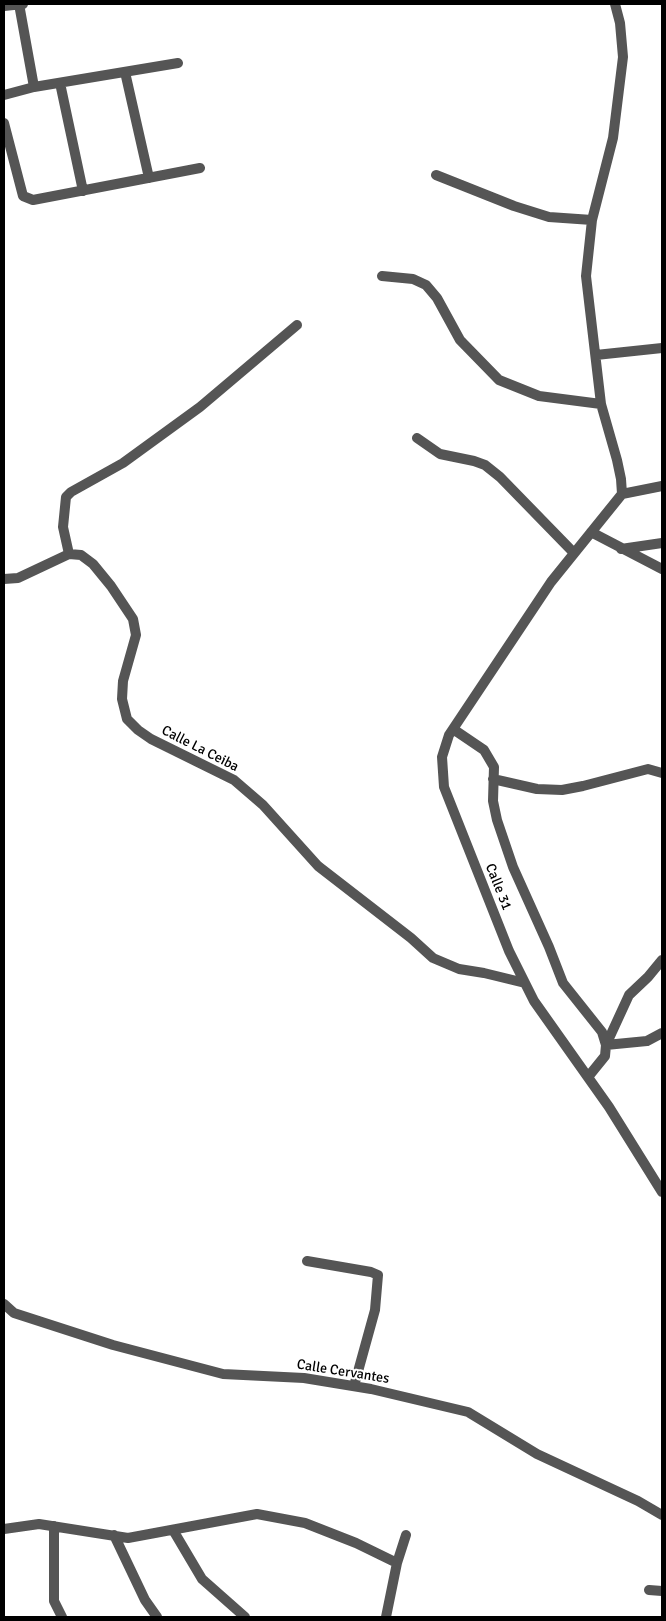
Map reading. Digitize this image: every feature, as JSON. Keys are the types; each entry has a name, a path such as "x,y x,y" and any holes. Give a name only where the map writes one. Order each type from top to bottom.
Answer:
{"street":[{"path":"19,4 34,87"},
{"path":"4,6 23,4"},
{"path":"616,4 623,57 613,138 592,220 586,276 601,404 617,460 622,494 662,486"},
{"path":"4,95 34,87 178,62"},
{"path":"125,72 149,178"},
{"path":"60,83 83,191"},
{"path":"4,123 24,196 33,200 200,168"},
{"path":"436,175 514,206 549,217 592,220"},
{"path":"382,276 412,279 426,285 437,298 460,340 499,380 539,396 601,404"},
{"path":"4,579 18,578 69,554 63,527 66,497 71,492 123,463 200,407 297,325"},
{"path":"596,355 662,348"},
{"path":"417,438 440,454 485,465 500,477 574,553"},
{"name":"Calle 31","path":"622,494 551,582 449,735 442,757 444,787 509,951 534,1001 609,1107 662,1192"},
{"path":"591,532 662,569"},
{"path":"621,549 662,543"},
{"name":"Calle La Ceiba","path":"69,554 81,555 93,564 111,586 133,620 136,635 122,681 122,698 127,719 138,730 151,739 234,780 263,805 318,866 411,938 433,958 459,969 525,983"},
{"path":"453,729 484,750 494,767 492,779 493,801 497,820 513,867 549,947 562,983 602,1032 606,1045"},
{"path":"492,779 537,789 562,790 648,769 662,773"},
{"path":"588,1077 605,1056 606,1045 629,995 662,960"},
{"path":"606,1045 647,1041 662,1033"},
{"path":"307,1261 371,1272 378,1275 375,1310 354,1386"},
{"name":"Calle Cervantes","path":"4,1304 14,1313 113,1345 223,1374 304,1378 354,1386 468,1412 537,1454 638,1500 662,1515"},
{"path":"4,1529 39,1524 128,1538 257,1514 304,1523 356,1543 397,1564"},
{"path":"54,1526 54,1601 62,1617"},
{"path":"172,1530 202,1579 245,1617"},
{"path":"114,1535 145,1600 157,1617"},
{"path":"386,1617 397,1564 406,1535"},
{"path":"649,1590 662,1591"}]}
